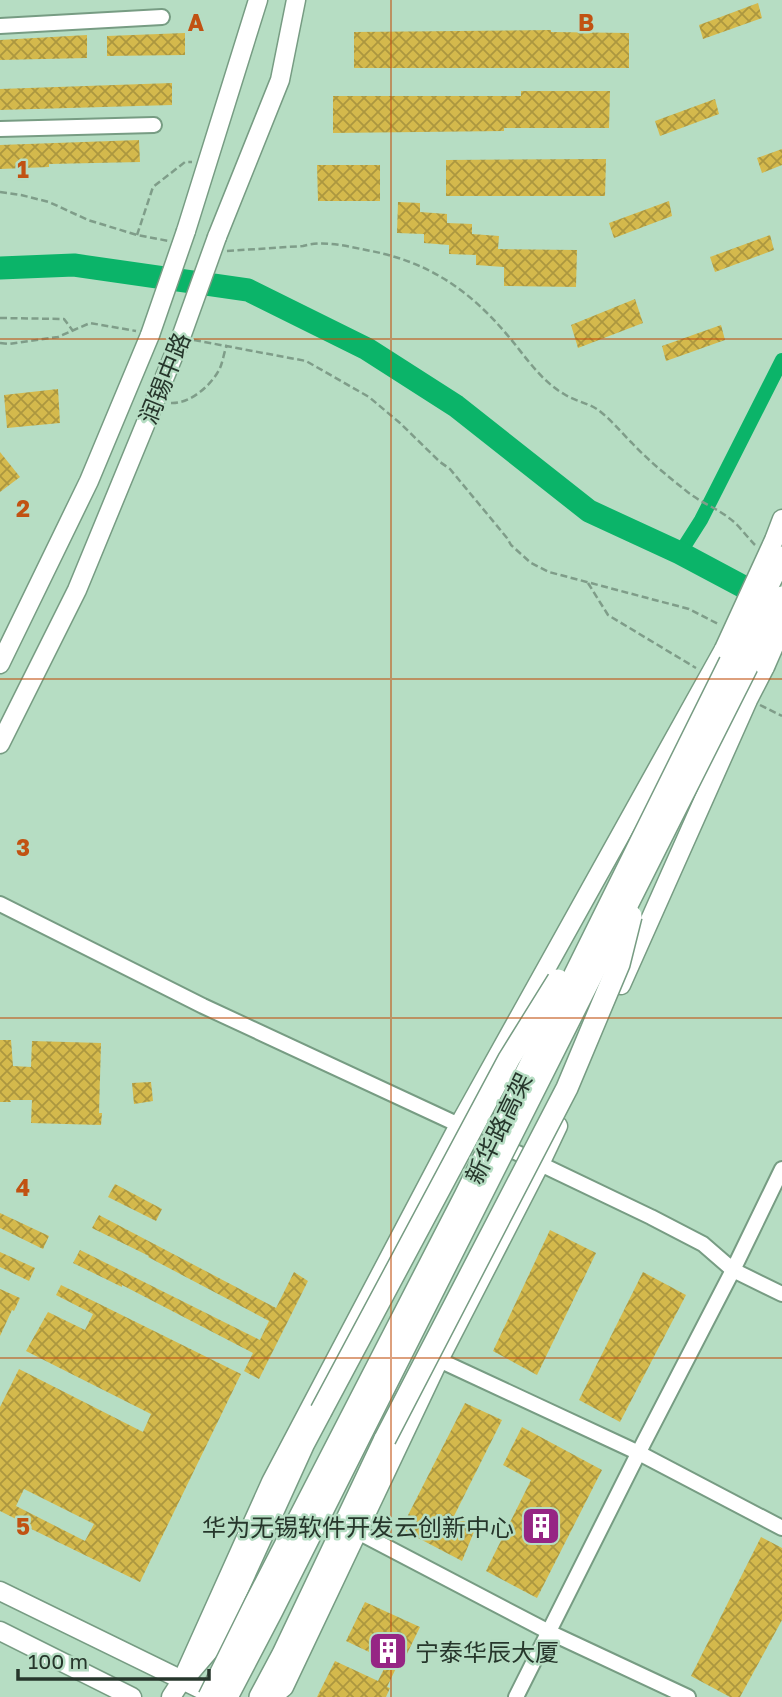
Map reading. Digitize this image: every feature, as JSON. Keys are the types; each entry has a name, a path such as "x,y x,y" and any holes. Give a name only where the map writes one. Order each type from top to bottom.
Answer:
{"highway":[{"name":"新华路高架","path":"227,1697 272,1611 634,873 773,549"},
{"name":"新华路高架","path":"209,1697 465,1196 782,597"},
{"path":"176,1688 212,1645 304,1443 509,1059 634,873"},
{"path":"260,1697 284,1654 385,1439 567,1088 619,964 634,873"}],"main road":[{"name":"润锡中路","path":"0,664 89,481 148,333 207,163 258,0"},
{"name":"润锡中路","path":"0,744 77,590 222,244 280,80 296,0"},
{"path":"176,1688 271,1482 459,1125 724,649 773,549 782,519"},
{"path":"272,1697 284,1687 439,1360 540,1164 782,628"},
{"path":"0,1591 176,1688 217,1697"},
{"path":"0,1631 132,1697"}],"street":[{"path":"0,26 162,17"},
{"path":"0,129 154,125"},
{"path":"0,904 203,1006 459,1125 702,1244 733,1270 782,1294"},
{"path":"516,1697 782,1169"},
{"path":"439,1360 639,1452 782,1528"},
{"path":"358,1532 549,1632 688,1697"}],"path":[{"path":"137,235 153,187 185,162 207,163"},
{"path":"0,192 48,202 88,220 137,235 180,237"},
{"path":"222,244 337,244 413,262 444,279 467,293 496,322 543,378 564,395 602,412 631,443 687,492 725,515 754,544 773,549"},
{"path":"0,318 64,319 73,331"},
{"path":"0,343 58,337 90,323 148,333"},
{"path":"183,340 226,345 306,361 369,397 400,423 450,469 511,545 531,563 549,572 689,609 724,627"},
{"path":"155,402 179,404 204,389 220,368 226,345"},
{"path":"588,583 608,615 709,676"},
{"path":"748,700 782,716"}],"building":[{"path":"758,3 762,18 703,39 699,25"},
{"path":"551,30 629,33 629,68 354,68 354,32"},
{"path":"185,33 185,55 107,56 107,36"},
{"path":"87,35 87,58 0,60 0,40"},
{"path":"172,83 172,105 0,110 0,89"},
{"path":"521,91 610,91 609,128 333,133 333,96 521,96"},
{"path":"715,99 719,114 660,136 655,121"},
{"path":"139,140 140,162 49,164 49,167 0,169 0,145"},
{"path":"782,149 782,165 762,173 757,158"},
{"path":"606,159 605,196 446,196 446,160"},
{"path":"317,165 380,165 380,201 318,201"},
{"path":"669,201 672,216 614,238 609,223"},
{"path":"398,202 420,203 420,212 447,214 447,223 472,224 472,234 499,236 498,249 577,250 576,287 504,286 504,267 476,265 476,255 449,254 449,245 424,243 424,234 397,233"},
{"path":"770,235 774,250 715,272 710,257"},
{"path":"635,299 643,323 578,348 571,325"},
{"path":"721,325 725,340 666,361 662,346"},
{"path":"58,389 60,423 7,428 4,395"},
{"path":"0,452 20,477 0,492"},
{"path":"0,1040 11,1040 13,1066 31,1067 32,1041 101,1043 101,1125 31,1123 32,1100 0,1102"},
{"path":"151,1082 153,1101 134,1104 132,1083"},
{"path":"115,1184 162,1209 156,1221 108,1197"},
{"path":"0,1213 49,1236 43,1249 0,1228"},
{"path":"99,1215 276,1308 294,1272 308,1281 259,1379 244,1371 253,1353 122,1285 73,1263 80,1250 260,1340 269,1321 92,1228"},
{"path":"550,1230 596,1253 537,1375 493,1351"},
{"path":"0,1252 35,1268 29,1281 0,1267"},
{"path":"643,1272 686,1295 620,1422 579,1400"},
{"path":"61,1285 241,1374 140,1582 15,1521 16,1519 0,1511 0,1407 19,1369 143,1432 151,1414 26,1351 48,1312 85,1330 93,1314 56,1295","holes":["24,1489 94,1524 85,1541 16,1506"]},
{"path":"0,1289 20,1298 0,1336"},
{"path":"465,1403 502,1420 454,1516 476,1527 462,1561 401,1529"},
{"name":"华为无锡软件开发云创新中心","path":"522,1427 602,1470 537,1598 486,1571 531,1480 503,1465"},
{"path":"761,1537 782,1548 782,1620 740,1697 730,1697 691,1676"},
{"name":"宁泰华辰大厦","path":"365,1602 420,1627 401,1666 398,1664 387,1687 390,1688 386,1697 317,1697 335,1661 378,1681 388,1661 346,1641"}],"waterway":[{"path":"0,268 74,265 248,290 367,349 456,406 589,511 680,553 770,601"},
{"path":"680,553 701,520 782,360"}],"place":[{"name":"华为无锡软件开发云创新中心","path":"541,1526"},
{"name":"宁泰华辰大厦","path":"388,1651"}]}
